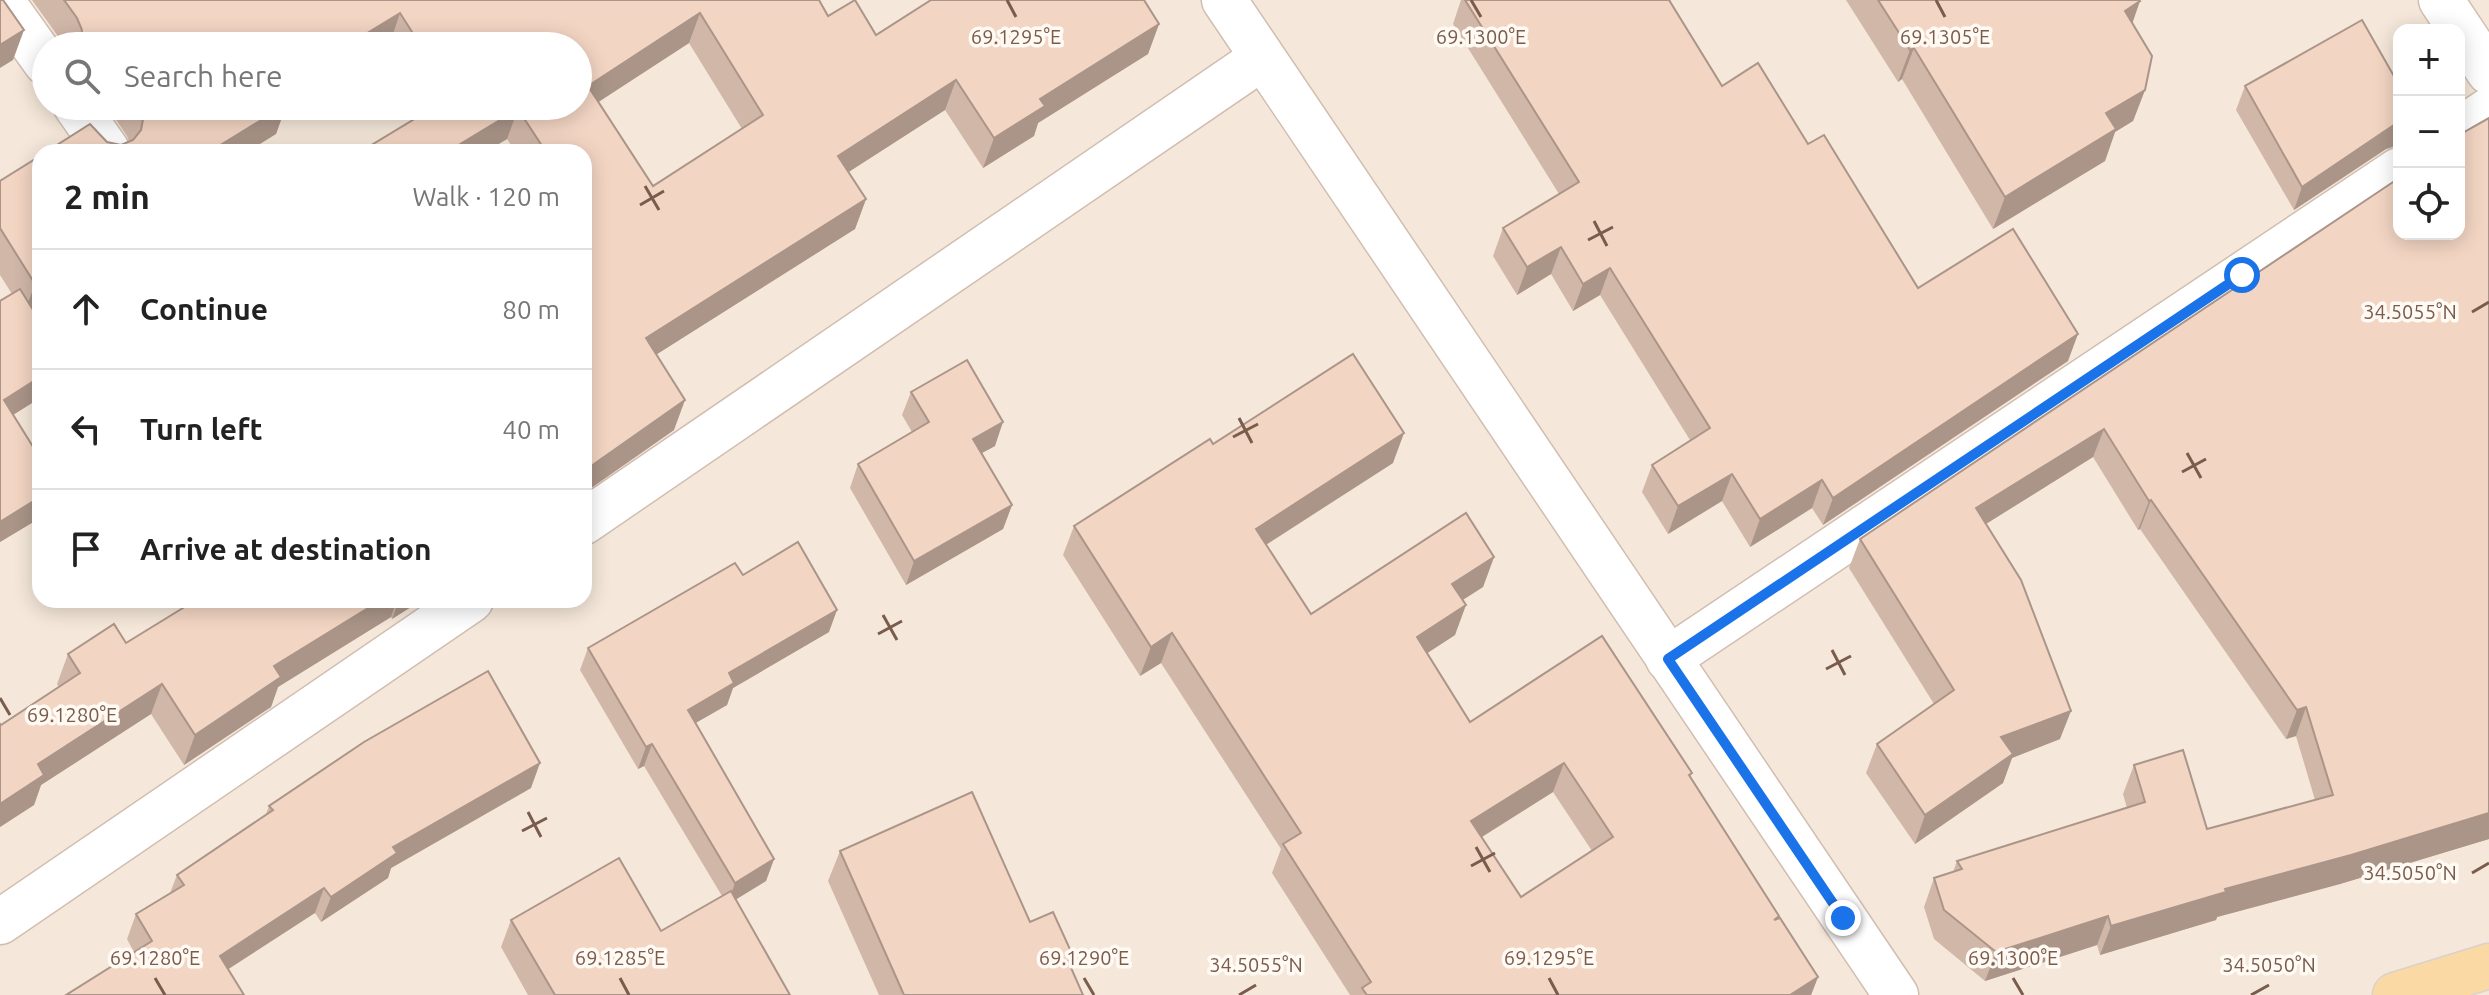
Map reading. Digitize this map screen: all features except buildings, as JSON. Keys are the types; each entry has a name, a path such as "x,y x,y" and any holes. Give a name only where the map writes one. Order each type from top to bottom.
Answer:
{"main road":[{"path":"2395,995 2489,966"}],"street":[{"path":"1,0 32,43"},
{"path":"1224,0 1896,995"},
{"path":"2441,0 2489,72"},
{"path":"592,517 1262,58"},
{"path":"2465,126 2489,110"},
{"path":"86,120 103,144"},
{"path":"1668,659 2393,174"},
{"path":"0,922 459,608"}],"shaded area":[{"path":"0,0 2489,0 2489,995 0,995"}],"route":[{"path":"1843,918 1668,659 2242,275"}]}
